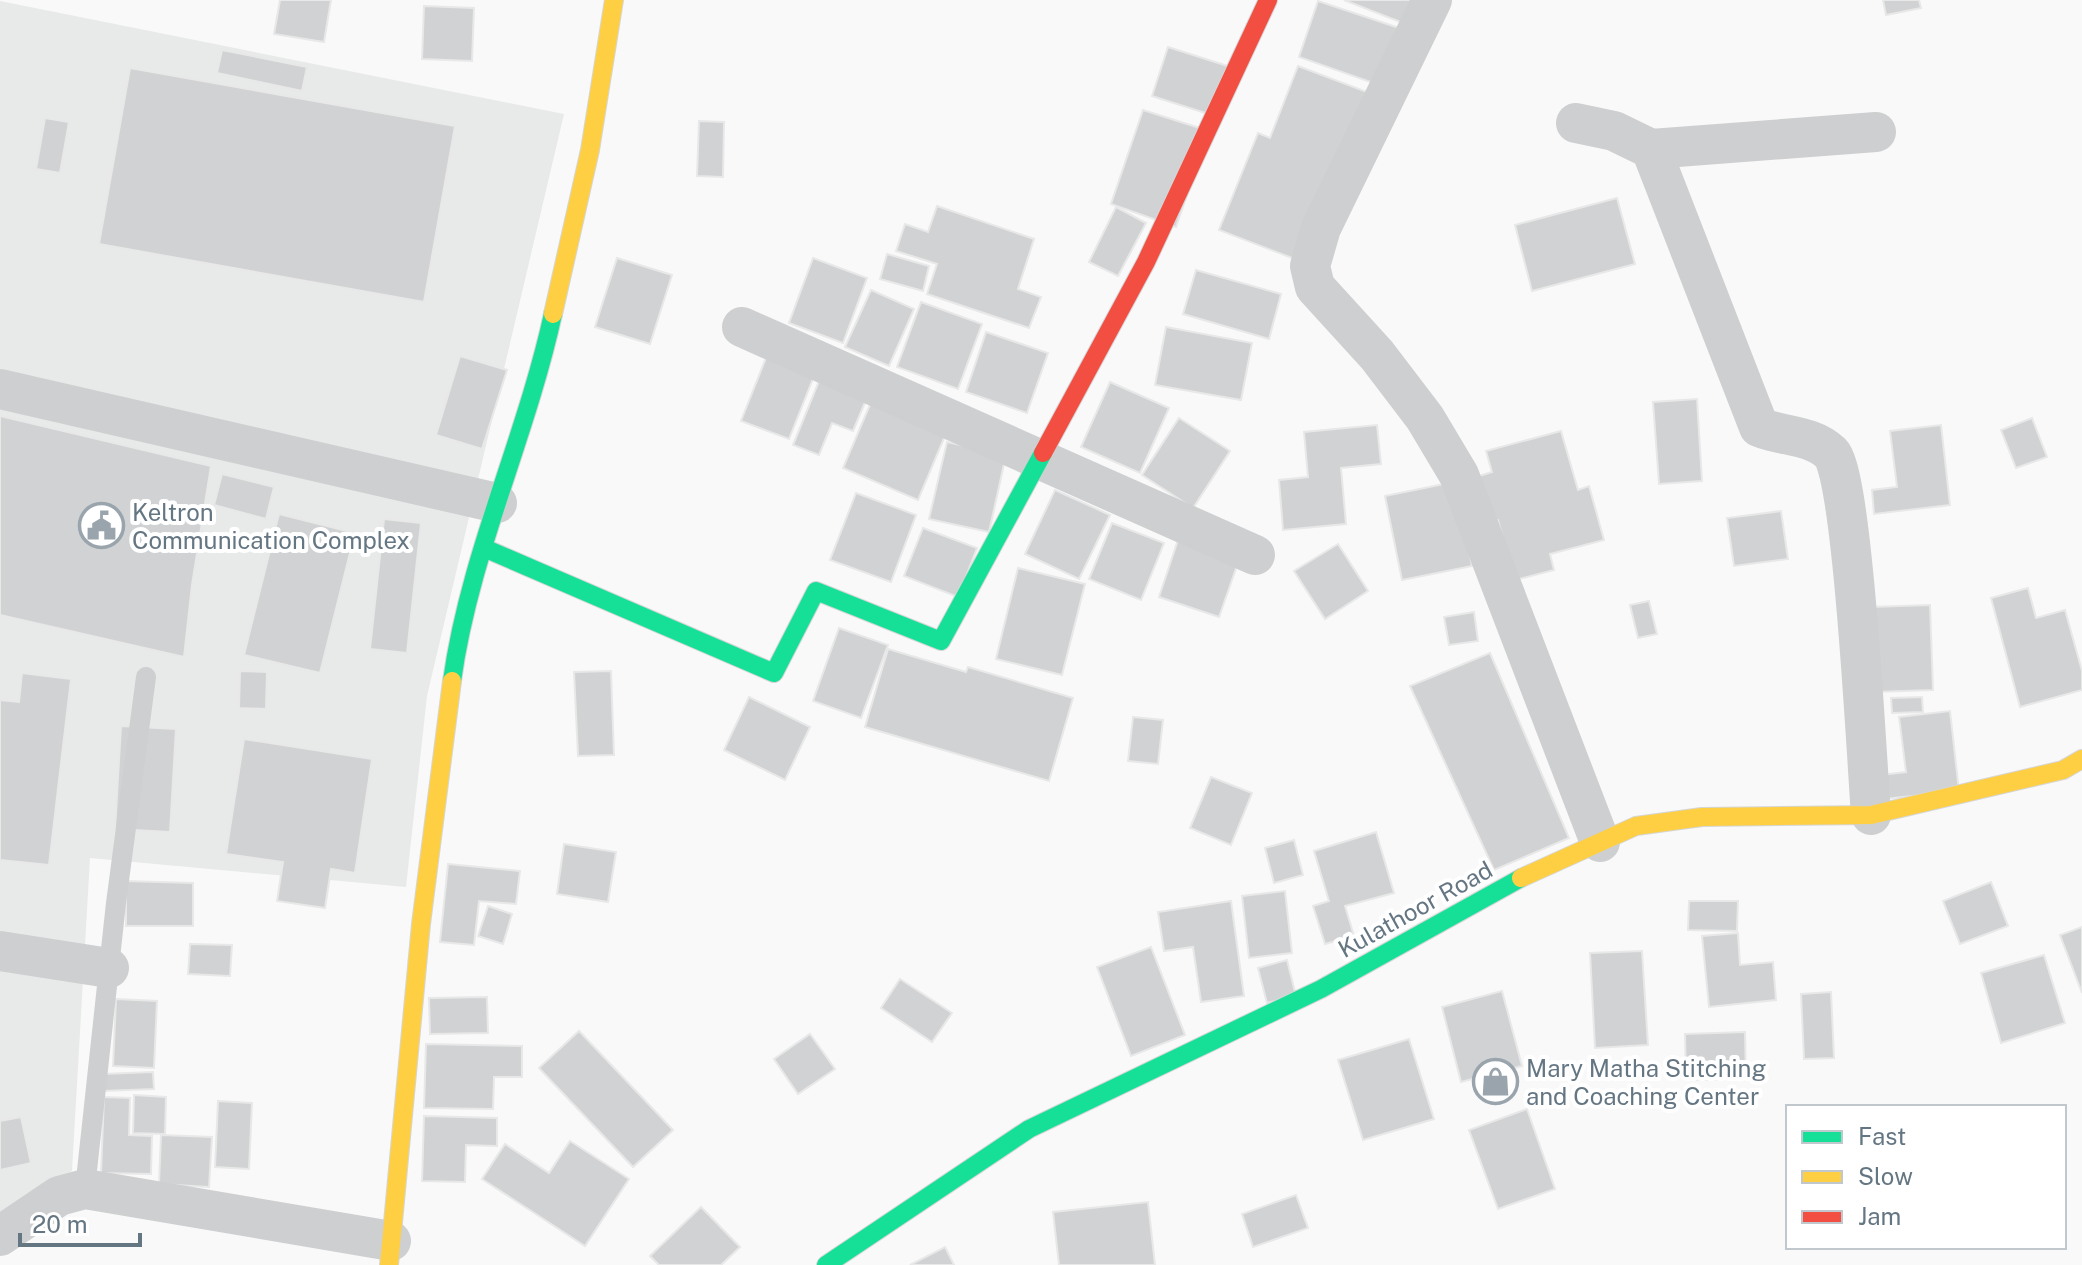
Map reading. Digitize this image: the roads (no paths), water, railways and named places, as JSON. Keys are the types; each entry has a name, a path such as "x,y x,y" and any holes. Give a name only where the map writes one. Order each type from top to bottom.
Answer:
{"street":[{"path":"0,1236 59,1196 85,1189 390,1253 421,924 457,644 497,503 539,379 590,150 614,0"},
{"path":"484,548 774,673 816,591 941,641 1146,262 1268,0"},
{"path":"1432,0 1321,228 1310,266 1315,287 1377,355 1425,418 1459,475 1600,842"},
{"path":"1576,123 1614,131 1651,149 1876,132"},
{"path":"1651,149 1759,427 1777,435 1813,439 1834,456 1848,514 1871,815"},
{"path":"742,327 1255,555"},
{"path":"0,389 497,503"},
{"name":"Kulathoor Road","path":"826,1265 1029,1129 1321,989 1513,882 1636,826 1702,817 1871,815 2063,770 2082,759"},
{"path":"0,951 109,968"}],"lane":[{"path":"85,1189 146,677"}],"place":[{"name":"Keltron Communication Complex","path":"101,526"},
{"name":"Mary Matha Stitching and Coaching Center","path":"1495,1082"}]}
